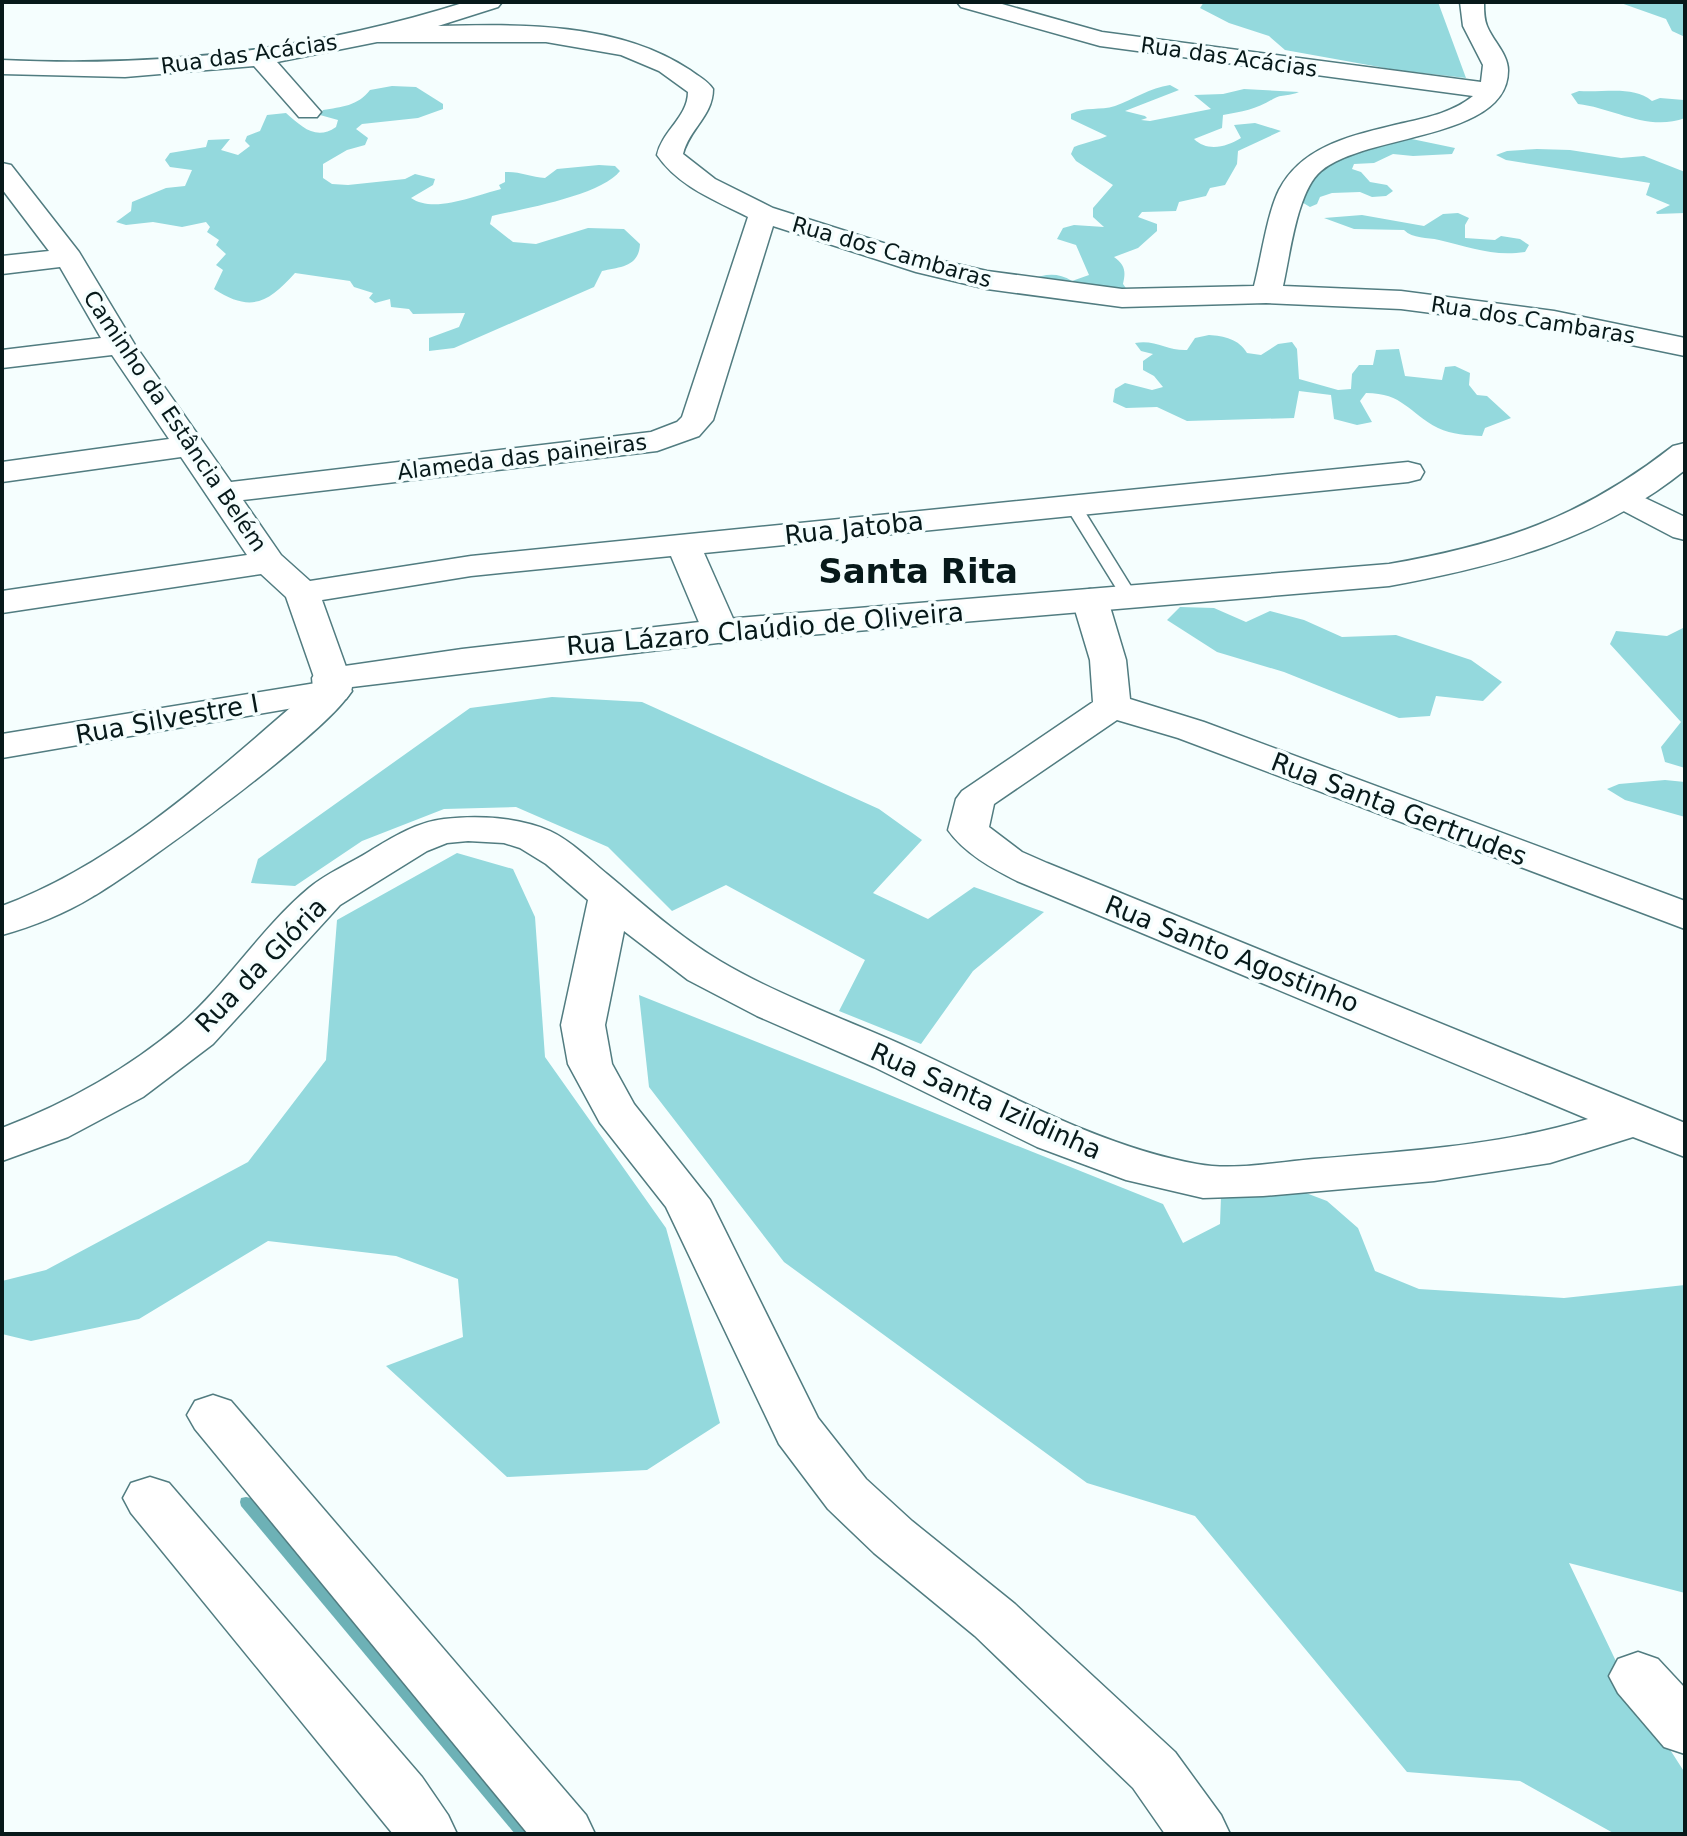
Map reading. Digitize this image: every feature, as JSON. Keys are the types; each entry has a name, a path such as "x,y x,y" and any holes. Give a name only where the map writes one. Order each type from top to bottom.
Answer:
{"street":[{"name":"Rua das Acácias","path":"2,67 127,68 258,56 377,35 490,2"},
{"name":"Rua das Acácias","path":"969,2 1100,39 1493,91"},
{"path":"1266,294 1292,191 1307,166 1330,151 1354,143 1466,114 1493,91 1497,71 1473,23 1472,2"},
{"name":"Rua dos Cambaras","path":"377,35 542,35 598,43 657,59 701,89 702,100 677,136 670,155 680,168 705,185 763,214 953,273 1054,291 1122,298 1266,294 1438,303 1554,320 1685,347"},
{"path":"258,56 308,112"},
{"name":"Caminho da Estância Belém","path":"2,171 69,258 120,345 269,562 302,593 332,684"},
{"name":"Alameda das paineiras","path":"221,493 657,441 688,429 697,420 713,377 763,214"},
{"path":"2,265 69,258"},
{"path":"2,359 120,345"},
{"path":"2,472 190,446"},
{"name":"Rua Lázaro Claúdio de Oliveira","path":"332,684 466,659 721,632 1389,575 1458,563 1526,544 1626,499 1654,481 1685,453"},
{"name":"Rua Jatoba","path":"302,593 471,566 1408,472"},
{"path":"1626,499 1685,530"},
{"path":"684,547 721,632"},
{"path":"2,602 269,562"},
{"path":"1090,600 1108,660 1112,706"},
{"path":"2,921 29,913 75,891 162,833 211,797 332,684"},
{"name":"Rua Silvestre I","path":"2,746 332,684"},
{"name":"Rua Santa Gertrudes","path":"1112,706 1191,730 1685,916"},
{"name":"Rua Santo Agostinho","path":"1112,706 976,799 968,830 1008,861 1032,872 1685,1141"},
{"name":"Rua da Glória","path":"2,1145 52,1126 127,1086 197,1034 325,896 413,842 440,831 506,831 534,839 610,894"},
{"path":"610,894 583,1025 590,1064 616,1112 686,1200 798,1430 847,1494 893,1537 995,1620 1154,1770 1200,1834"},
{"name":"Rua Santa Izildinha","path":"610,894 646,928 703,970 772,1006 890,1057 1053,1136 1143,1168 1203,1182 1263,1180 1434,1165 1550,1147 1636,1120"},
{"path":"213,1415 565,1834"},
{"path":"150,1498 401,1796 427,1834"},
{"path":"1638,1676 1685,1729"}],"lane":[{"path":"1072,504 1129,596"}],"shaded area":[{"path":"1204,2 1438,2 1466,78 1396,70 1285,50 1269,36 1229,23 1200,8"},
{"path":"1618,2 1685,2 1685,37 1672,31 1666,19"},
{"path":"1170,85 1179,90 1125,111 1145,116 1147,118 1141,120 1150,121 1211,109 1194,95 1223,94 1244,89 1299,92 1276,97 1249,110 1223,115 1222,128 1194,139 1205,146 1223,146 1241,138 1234,125 1255,123 1281,131 1238,151 1237,164 1225,185 1210,188 1206,196 1179,202 1176,211 1142,212 1138,217 1157,224 1157,231 1138,248 1114,257 1124,269 1123,284 1128,291 1029,280 1051,275 1072,281 1089,275 1076,245 1057,239 1063,228 1074,225 1104,227 1093,217 1093,208 1113,185 1076,161 1071,154 1074,147 1107,136 1071,119 1071,114 1115,106"},
{"path":"392,86 416,87 443,104 443,109 418,118 362,124 356,129 368,138 365,145 347,150 323,164 323,178 332,184 348,185 405,179 415,174 435,179 433,185 411,198 443,204 501,189 499,185 505,182 505,172 545,178 557,169 615,166 620,171 597,187 561,200 492,216 490,224 513,242 536,244 588,228 624,229 640,244 636,257 627,265 602,271 594,287 454,348 429,351 429,338 459,327 465,313 413,314 409,309 391,307 390,299 375,303 369,298 373,293 354,287 350,281 295,273 267,298 238,301 214,289 223,270 216,265 226,254 216,245 219,240 207,232 210,227 206,222 182,227 153,222 126,225 116,222 131,211 132,202 166,188 185,186 192,170 170,167 165,160 170,153 206,147 208,140 230,139 221,150 238,155 250,146 245,141 247,136 260,131 267,115 286,113 310,130 329,131 336,127 338,120 320,115 323,110 349,105 370,90"},
{"path":"1579,91 1627,91 1652,101 1660,98 1684,100 1685,118 1658,122 1631,118 1578,104 1571,94"},
{"path":"1407,138 1455,148 1452,154 1393,154 1374,163 1354,164 1352,169 1361,172 1370,182 1387,185 1393,191 1386,196 1372,197 1360,192 1332,193 1320,197 1317,204 1310,207 1300,201 1316,167"},
{"path":"1537,149 1570,150 1621,158 1644,156 1685,172 1685,213 1657,214 1670,205 1646,195 1650,183 1506,160 1496,155"},
{"path":"1458,213 1469,218 1465,225 1465,238 1495,240 1501,236 1520,239 1529,245 1525,252 1492,252 1416,236 1404,230 1354,229 1324,218 1362,215 1424,226 1443,214"},
{"path":"1209,335 1231,339 1247,353 1261,355 1278,344 1292,342 1297,349 1299,379 1338,390 1351,389 1352,374 1359,365 1373,365 1376,350 1399,349 1405,376 1442,380 1445,367 1455,366 1470,373 1469,385 1477,395 1487,396 1511,418 1485,428 1482,436 1454,433 1438,428 1389,396 1366,393 1360,401 1372,422 1357,425 1334,419 1331,395 1299,391 1294,418 1187,421 1157,407 1126,408 1113,402 1115,389 1125,383 1152,390 1163,387 1154,376 1143,370 1143,361 1153,354 1141,351 1135,343 1187,350 1195,338"},
{"path":"1180,607 1214,608 1246,622 1270,611 1304,620 1342,637 1396,635 1471,660 1502,682 1483,701 1436,696 1430,716 1399,718 1284,672 1217,652 1167,620"},
{"path":"1685,627 1685,768 1665,762 1661,747 1681,722 1610,644 1616,631 1667,636"},
{"path":"552,697 642,702 879,809 922,840 873,893 928,919 974,887 1044,912 973,971 921,1044 839,1011 865,960 726,885 672,911 608,847 516,807 444,809 362,841 295,886 251,883 258,859 470,708"},
{"path":"1665,780 1685,782 1685,817 1625,800 1607,789 1619,784"},
{"path":"457,853 513,869 535,917 545,1057 666,1228 720,1423 647,1470 507,1477 386,1366 463,1337 458,1279 396,1256 268,1241 139,1319 31,1341 2,1334 2,1281 46,1270 248,1162 326,1060 337,920"},
{"path":"639,995 1163,1204 1183,1243 1220,1224 1221,1197 1306,1193 1327,1201 1358,1228 1375,1271 1419,1289 1564,1298 1685,1285 1685,1593 1569,1563 1624,1678 1685,1773 1685,1834 1615,1834 1520,1781 1407,1772 1195,1516 1087,1483 784,1262 649,1087"}],"waterway":[{"path":"246,1502 524,1834"}],"district":[{"name":"Santa Rita","path":"918,571"}]}
